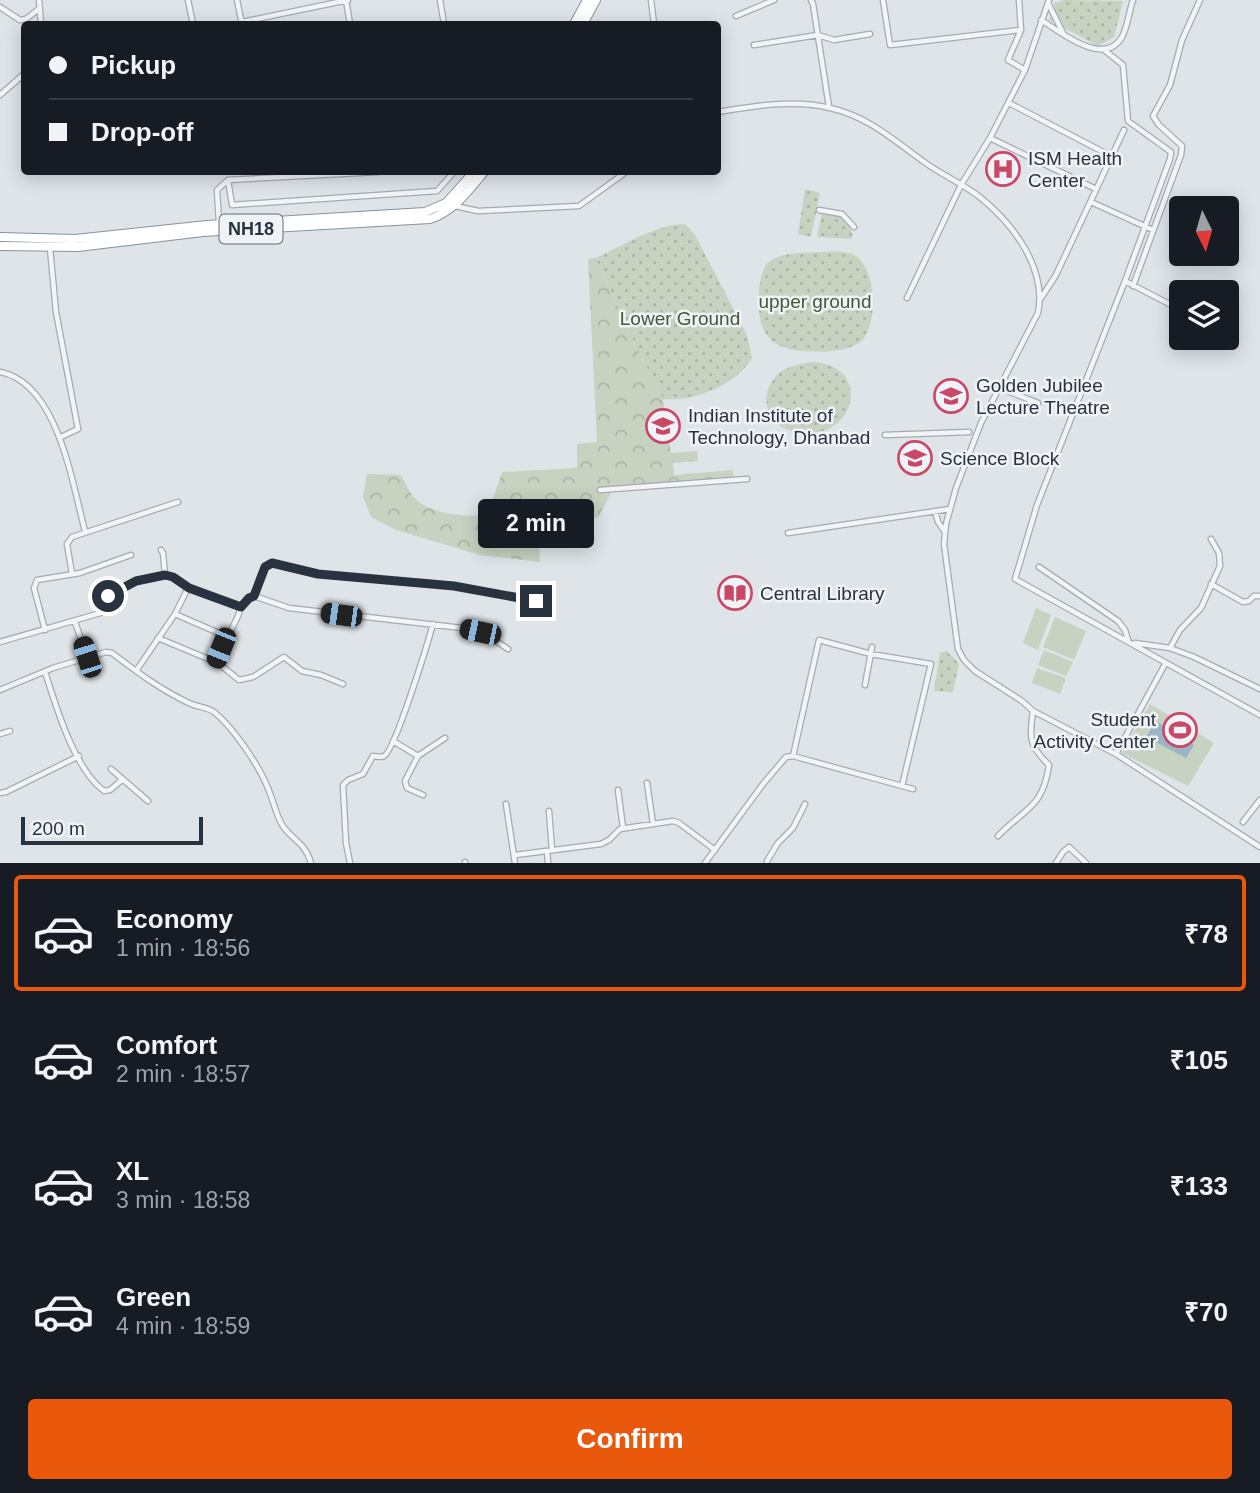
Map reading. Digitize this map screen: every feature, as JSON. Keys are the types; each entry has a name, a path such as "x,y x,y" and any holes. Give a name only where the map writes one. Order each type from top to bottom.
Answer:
{"highway":[{"path":"576,21 587,0"},
{"path":"585,21 596,0"},
{"name":"NH18","path":"0,237 75,239 219,224 425,212 446,203 471,175"},
{"name":"NH18","path":"0,246 101,246 245,229 411,221 440,215 454,206 481,175"}],"street":[{"path":"39,0 41,21"},
{"path":"188,0 192,21"},
{"path":"237,0 242,21"},
{"path":"251,21 347,0 350,21"},
{"path":"440,0 444,21"},
{"path":"650,0 654,21"},
{"path":"736,16 774,0"},
{"path":"811,0 829,107"},
{"path":"883,0 890,45 1021,30"},
{"path":"1019,0 1021,30 1008,60 1025,70"},
{"path":"1048,0 1063,33"},
{"path":"907,298 961,185 990,138 1025,70 1048,0"},
{"path":"1041,20 1085,47 1102,49 1114,46 1122,37 1133,0"},
{"path":"1133,286 1181,155 1182,146 1153,116 1170,85 1182,40 1200,0"},
{"path":"0,7 20,20 26,19 40,8"},
{"path":"754,45 818,35 834,40 870,34"},
{"path":"1102,49 1123,65 1128,121 1171,152 1146,226 1037,505 1015,577 1018,583 1129,641 1260,715"},
{"path":"0,94 21,76"},
{"path":"1009,103 1111,156"},
{"path":"721,112 755,106 829,107 888,133 930,166 980,197 1017,234 1034,267 1041,299"},
{"path":"1124,130 1056,275 1041,299 1038,313 981,422 950,509 944,544 958,649 975,671 1033,711 1116,754 1260,847"},
{"path":"990,138 1096,189"},
{"path":"219,224 217,190 228,180 322,175"},
{"path":"228,180 232,205 437,191 451,175"},
{"path":"454,206 478,211 579,206 622,175"},
{"path":"1091,202 1153,230"},
{"path":"819,210 842,214 853,227"},
{"path":"50,248 56,312 78,429 61,437"},
{"path":"1125,281 1169,304"},
{"path":"0,372 18,377 29,386 61,437 85,531"},
{"path":"1000,388 1038,403"},
{"path":"885,435 969,432"},
{"path":"600,490 747,479"},
{"path":"72,574 67,544 72,537 178,502"},
{"path":"788,533 950,509"},
{"path":"935,512 945,532"},
{"path":"1170,649 1180,630 1201,608 1220,566 1221,559 1211,540"},
{"path":"160,550 163,553 165,575"},
{"path":"45,630 34,584 37,580 91,570 131,555"},
{"path":"254,596 265,567 272,563 318,574 454,586 536,601"},
{"path":"1039,566 1118,621 1129,641"},
{"path":"0,642 104,612 107,609 108,596 126,585 165,575 189,588 241,607"},
{"path":"1211,584 1243,603 1254,596 1260,596"},
{"path":"136,671 189,588"},
{"path":"216,662 241,607 254,596 289,608 480,632 508,649"},
{"path":"174,614 228,636"},
{"path":"75,622 87,657"},
{"path":"350,863 346,843 343,785 363,774 373,756 385,756 393,741 433,624"},
{"path":"158,638 216,662 236,678 244,680 284,657 302,671 343,684"},
{"path":"793,757 819,640 931,664 902,786"},
{"path":"1129,641 1194,657 1260,689"},
{"path":"865,685 871,650"},
{"path":"0,690 45,671 109,652 178,697 212,711 219,717 239,740 264,778 284,828 305,846 311,863"},
{"path":"1116,754 1164,666"},
{"path":"45,671 65,730 86,770 104,790 110,790 123,779"},
{"path":"998,836 1038,801 1046,786 1049,765 1034,751 1030,734 1033,711"},
{"path":"0,734 10,731"},
{"path":"423,795 407,788 405,784 418,756 445,738"},
{"path":"393,741 418,756"},
{"path":"0,793 79,756"},
{"path":"705,863 786,757 913,789"},
{"path":"111,769 148,801"},
{"path":"647,783 653,824"},
{"path":"618,790 624,828"},
{"path":"1243,822 1260,800"},
{"path":"506,804 515,863"},
{"path":"773,863 765,862 780,840 793,828 805,804"},
{"path":"548,863 549,811"},
{"path":"514,855 604,843 624,828 668,821 679,823 715,850"},
{"path":"1056,863 1069,847 1086,863"}],"green space":[{"path":"1065,0 1123,1 1114,37 1098,46 1049,20 1055,3"},
{"path":"805,189 820,193 811,237 798,234"},
{"path":"822,214 844,217 853,234 851,239 817,237"},
{"name":"Lower Ground","path":"685,224 695,235 747,335 752,358 736,376 714,390 688,398 663,399 625,324 596,258 651,232"},
{"name":"upper ground","path":"838,252 854,255 862,262 867,272 873,297 873,311 866,334 854,346 832,351 802,351 779,345 765,332 759,314 759,291 764,268 771,260 785,255"},
{"path":"596,258 625,324 663,399 671,453 697,451 698,461 673,463 674,475 732,470 734,479 612,491 598,518 538,516 540,562 480,555 396,530 371,517 363,497 367,474 401,475 412,495 427,507 457,515 487,516 502,472 577,468 577,444 597,442 588,259"},
{"path":"812,362 832,366 844,376 850,389 850,403 844,416 832,427 816,433 785,429 772,417 768,409 767,392 777,375 785,369"},
{"path":"1036,608 1051,615 1038,650 1023,643"},
{"path":"1055,617 1086,631 1074,660 1043,647"},
{"path":"1044,650 1073,662 1066,676 1038,665"},
{"path":"947,651 959,664 953,692 934,691 940,653"},
{"path":"1037,668 1066,678 1060,694 1032,683"},
{"path":"1150,704 1214,743 1188,786 1122,753"}],"water":[{"path":"1156,721 1194,745 1186,758 1146,737"}],"place":[{"name":"ISM Health Center","path":"1003,169"},
{"name":"Golden Jubilee Lecture Theatre","path":"951,396"},
{"name":"Indian Institute of Technology, Dhanbad","path":"663,426"},
{"name":"Science Block","path":"915,458"},
{"name":"Central Library","path":"735,593"},
{"name":"Student Activity Center","path":"1180,730"}],"route":[{"path":"108,596 136,581 165,575 189,588 241,607 254,596 265,567 272,563 318,574 454,586 536,601"}]}
